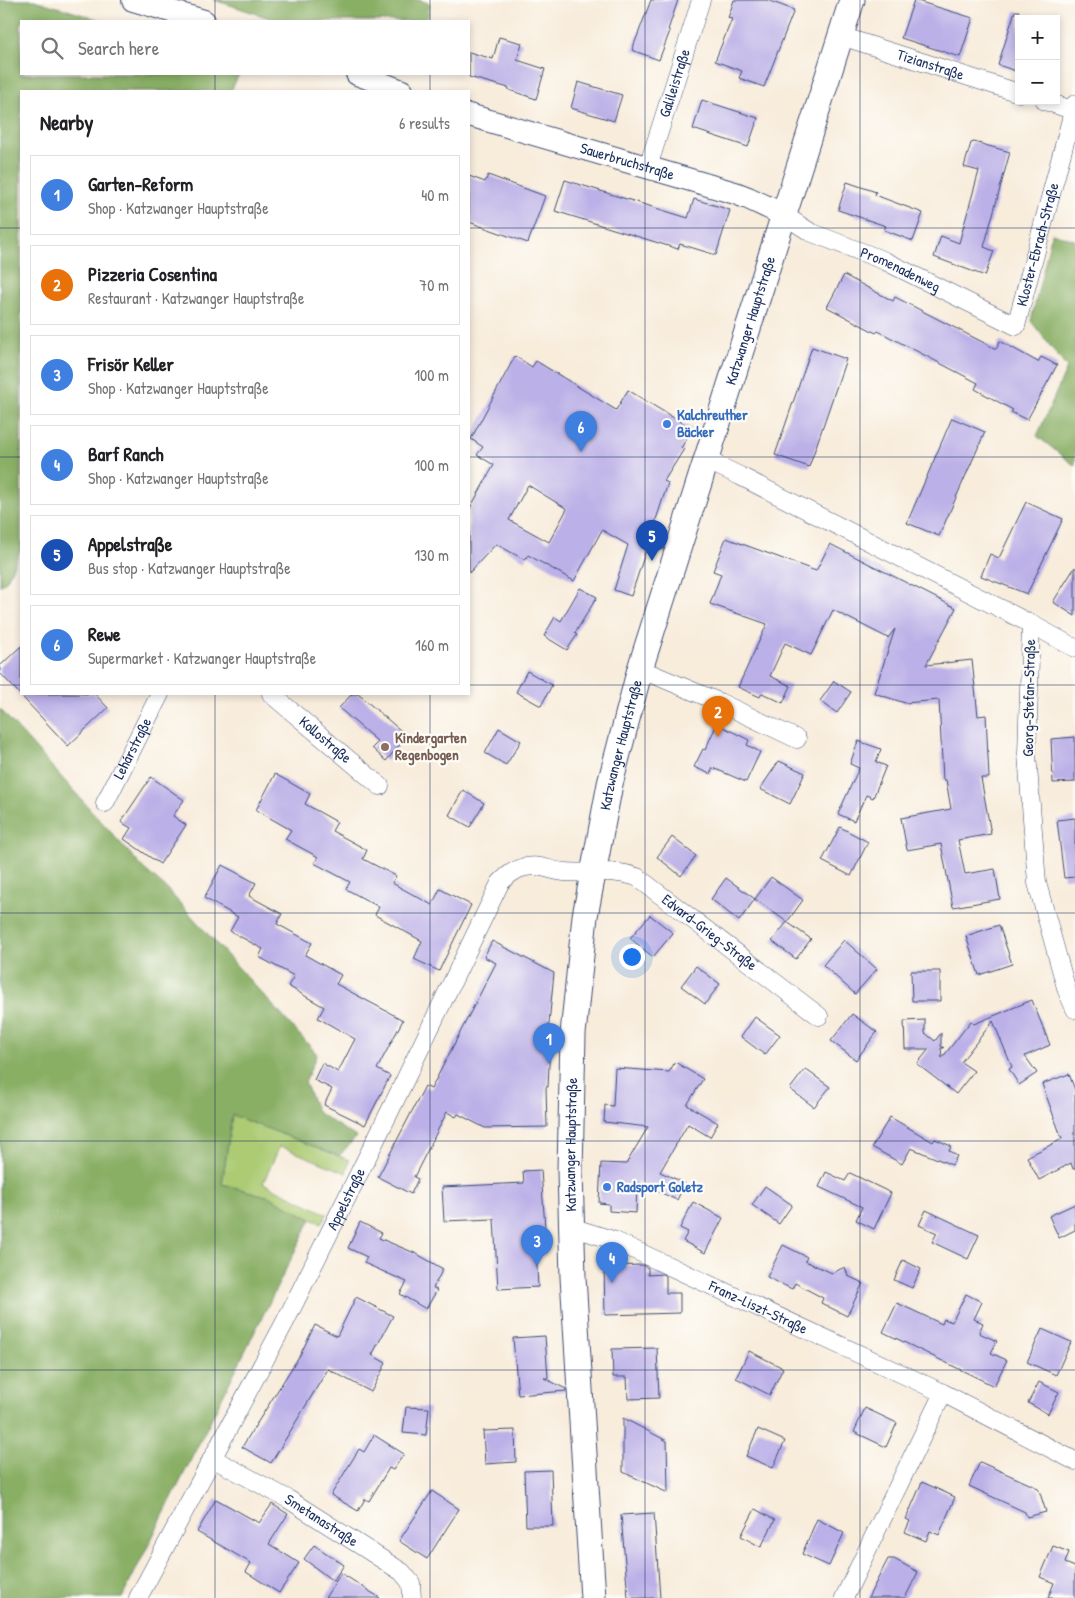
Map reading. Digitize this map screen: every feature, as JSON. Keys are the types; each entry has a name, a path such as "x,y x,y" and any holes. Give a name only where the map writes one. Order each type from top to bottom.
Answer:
{"main road":[{"name":"Katzwanger Hauptstraße","path":"594,1598 571,1227 570,1131 573,1034 584,925 592,871 610,784 640,669 852,0"}],"street":[{"path":"133,0 201,20"},
{"name":"Galileistraße","path":"648,167 701,0"},
{"name":"Tizianstraße","path":"841,36 1015,92"},
{"path":"360,75 399,90"},
{"path":"1060,105 1074,108"},
{"name":"Kloster-Ebrach-Straße","path":"1016,326 1074,108"},
{"name":"Sauerbruchstraße","path":"470,115 742,195 784,215"},
{"name":"Promenadenweg","path":"784,215 810,232 885,262 1016,326"},
{"name":"Georg-Stefan-Straße","path":"706,460 1031,624 1028,754 1037,883 1071,988 1075,1009"},
{"path":"1031,624 1075,648"},
{"name":"Katzwanger Hauptstraße","path":"640,669 719,702 797,738"},
{"name":"Lehárstraße","path":"105,803 159,695"},
{"name":"Kollostraße","path":"272,695 380,786"},
{"name":"Appelstraße","path":"138,1598 286,1320 500,883 510,873 537,865 563,872 592,871"},
{"name":"Edvard-Grieg-Straße","path":"592,871 624,872 637,877 819,1016"},
{"name":"Franz-Liszt-Straße","path":"571,1227 613,1240 943,1393 1075,1461"},
{"path":"844,1598 943,1393"},
{"name":"Smetanastraße","path":"212,1458 288,1499 402,1572 411,1583 412,1598"}],"green space":[{"path":"0,0 34,0 101,20 20,20 20,75 239,75 231,90 20,90 20,551 7,580 0,586"},
{"path":"214,0 420,0 430,4 427,20 276,20"},
{"path":"1052,233 1075,240 1075,466 1037,436 1067,368 1031,321"},
{"path":"0,709 144,869 166,888 317,1054 305,1082 317,1112 356,1137 339,1156 232,1115 222,1184 270,1197 311,1219 122,1598 0,1598"},
{"path":"232,1115 349,1160 346,1173 280,1146 263,1183 327,1214 322,1223 270,1197 222,1184"}],"building":[{"path":"651,0 678,0 668,30 670,31 659,60 632,50"},
{"path":"734,0 767,0 794,10 764,87 739,78 742,71 715,61 732,19 728,18"},
{"path":"914,0 973,18 960,57 901,38"},
{"path":"1015,11 1019,11 1019,15 1015,15 1015,71 998,65"},
{"path":"499,37 522,43 517,60 545,69 536,99 509,90 509,88 469,77 470,52 493,59"},
{"path":"578,82 622,95 614,121 571,108"},
{"path":"702,100 758,118 748,147 693,129"},
{"path":"974,142 1010,152 984,247 994,251 985,276 934,257 941,236 959,243 979,171 964,167 971,143"},
{"path":"488,175 545,196 528,243 470,222 470,176 485,182"},
{"path":"565,180 688,218 694,199 730,210 716,255 680,244 678,249 555,211"},
{"path":"847,182 876,192 875,195 923,213 913,241 884,230 886,226 838,210"},
{"path":"844,275 893,301 895,297 996,349 1000,341 1038,362 1041,357 1057,365 1027,420 975,389 978,383 827,307"},
{"path":"812,347 846,359 809,467 775,455"},
{"path":"515,356 532,367 536,361 616,410 628,390 692,429 681,448 684,449 664,481 668,483 631,596 614,590 628,545 602,530 574,581 528,555 525,560 496,544 470,572 470,508 494,465 477,455 483,447 471,439","holes":["528,485 567,509 549,542 509,520"]},
{"path":"952,418 985,432 939,536 907,523"},
{"path":"1026,502 1063,519 1027,594 981,576 990,554 999,558"},
{"path":"726,538 816,571 830,544 956,608 926,665 972,660 978,716 986,715 989,778 981,778 991,834 958,840 965,874 995,869 1000,899 953,907 941,844 907,850 901,818 951,809 946,780 943,780 939,700 905,703 874,693 895,629 888,638 833,610 811,655 785,643 770,676 791,686 783,703 762,693 760,697 738,687 767,624 710,604 721,574 713,571"},
{"path":"1075,567 1075,616 1053,602"},
{"path":"580,588 597,597 567,650 544,636 555,617 561,621"},
{"path":"20,647 20,694 0,673 0,666"},
{"path":"527,671 552,685 541,706 516,692"},
{"path":"834,681 851,692 837,713 820,701"},
{"path":"20,695 96,695 108,708 68,746"},
{"path":"351,695 359,695 407,736 386,761 372,748 378,742 339,708"},
{"path":"717,724 749,740 747,745 760,752 746,782 713,768 710,774 694,767 703,749 705,750"},
{"path":"499,728 521,741 506,765 485,753"},
{"path":"1075,737 1075,782 1053,783 1051,739"},
{"path":"858,741 881,749 876,762 886,766 873,798 866,795 854,821 838,814 859,768 850,764"},
{"path":"779,761 805,773 790,804 760,789"},
{"path":"275,774 310,794 305,804 337,822 332,831 367,850 363,859 396,876 392,883 432,905 440,889 471,905 439,971 414,959 422,941 375,915 379,907 346,889 350,882 314,863 318,857 285,839 291,830 256,810"},
{"path":"151,777 184,800 173,816 186,825 160,864 124,839 131,828 121,822"},
{"path":"463,790 484,803 470,827 449,815"},
{"path":"1075,818 1075,877 1064,878 1057,820"},
{"path":"840,827 868,842 851,876 822,861"},
{"path":"672,837 696,856 681,876 657,857"},
{"path":"222,865 256,883 249,896 282,914 277,924 312,943 305,955 341,975 336,984 403,1020 377,1069 390,1076 365,1125 324,1105 332,1089 314,1080 322,1063 338,1072 355,1039 318,1018 324,1007 288,986 294,976 259,957 263,949 230,931 238,917 204,898"},
{"path":"771,877 803,900 787,922 755,899"},
{"path":"726,878 755,899 739,921 711,899"},
{"path":"650,915 673,933 653,957 630,938"},
{"path":"787,922 811,939 796,959 772,941"},
{"path":"999,925 1012,964 979,975 966,936"},
{"path":"844,940 877,969 855,994 823,965"},
{"path":"492,941 554,973 547,1044 550,1044 548,1087 546,1087 547,1127 485,1128 458,1114 456,1117 447,1112 414,1177 418,1179 411,1194 378,1177 425,1086 431,1089 496,963 484,957"},
{"path":"696,966 720,984 705,1004 681,986"},
{"path":"911,971 940,971 940,1001 912,1001"},
{"path":"1032,1000 1050,1045 1025,1056 1037,1073 1019,1085 1009,1069 1012,1067 993,1021 961,1062 974,1071 956,1094 917,1064 929,1049 905,1049 904,1021 925,1020 925,1033 935,1041 941,1033 941,1046 944,1048 941,1048 942,1058 971,1021 974,1024"},
{"path":"852,1014 877,1032 856,1060 831,1041"},
{"path":"755,1017 780,1035 765,1055 741,1037"},
{"path":"675,1062 703,1079 687,1105 718,1123 710,1137 688,1124 660,1172 685,1183 677,1200 637,1182 636,1213 609,1211 609,1204 599,1203 601,1163 626,1164 648,1127 604,1122 605,1105 613,1106 615,1068 669,1072"},
{"path":"805,1069 830,1087 814,1107 790,1089"},
{"path":"1069,1074 1075,1090 1075,1169 1073,1169 1071,1163 1039,1180 1027,1157 1062,1139 1042,1084"},
{"path":"890,1117 933,1142 935,1139 951,1146 949,1151 957,1156 952,1165 911,1148 902,1164 872,1147"},
{"path":"541,1170 545,1228 535,1229 538,1287 498,1289 494,1219 444,1221 442,1187 524,1183 523,1171"},
{"path":"826,1172 845,1181 850,1173 891,1193 874,1229 856,1220 862,1207 819,1187"},
{"path":"765,1186 792,1205 779,1224 752,1205"},
{"path":"693,1202 723,1218 705,1253 683,1241 688,1232 680,1228"},
{"path":"1075,1204 1075,1230 1059,1238 1049,1216"},
{"path":"926,1210 979,1235 968,1259 932,1242 937,1233 919,1225"},
{"path":"360,1222 382,1233 379,1238 417,1254 443,1269 433,1288 437,1290 426,1309 400,1294 407,1282 364,1263 367,1257 348,1248"},
{"path":"783,1245 807,1257 805,1261 832,1273 845,1267 848,1276 863,1283 847,1316 821,1303 823,1298 795,1283 792,1289 767,1277"},
{"path":"903,1260 921,1269 912,1288 894,1280"},
{"path":"642,1265 648,1268 648,1275 662,1274 666,1276 666,1293 680,1293 680,1313 605,1315 604,1266"},
{"path":"966,1294 982,1302 974,1319 983,1323 979,1333 997,1341 991,1353 1007,1360 994,1386 883,1332 897,1303 942,1324 944,1319 952,1322"},
{"path":"356,1297 393,1316 372,1355 386,1363 371,1392 328,1369 271,1463 242,1447 300,1355 315,1325 337,1336"},
{"path":"1042,1329 1071,1342 1056,1375 1027,1362"},
{"path":"545,1336 548,1378 544,1378 566,1389 566,1391 518,1395 513,1338"},
{"path":"657,1348 659,1398 628,1399 627,1377 613,1377 612,1349"},
{"path":"749,1351 783,1368 770,1395 736,1378"},
{"path":"1039,1382 1059,1392 1048,1414 1028,1403"},
{"path":"406,1407 429,1408 426,1435 403,1433"},
{"path":"865,1408 897,1423 886,1447 854,1432"},
{"path":"623,1418 667,1441 668,1493 623,1472"},
{"path":"758,1429 785,1441 773,1468 746,1456"},
{"path":"515,1430 516,1462 485,1464 483,1431"},
{"path":"374,1435 404,1454 393,1470 389,1468 369,1501 365,1499 358,1511 331,1495 359,1449 364,1452"},
{"path":"980,1462 1036,1487 1039,1490 1046,1512 1027,1517 1025,1512 969,1486"},
{"path":"551,1470 553,1526 526,1526 524,1471"},
{"path":"922,1482 955,1497 939,1535 930,1531 926,1541 905,1532 910,1521 906,1519"},
{"path":"432,1491 459,1509 427,1559 399,1541"},
{"path":"216,1499 259,1523 272,1504 288,1514 269,1544 299,1563 279,1593 246,1572 251,1563 197,1532"},
{"path":"755,1509 775,1520 761,1547 741,1536"},
{"path":"654,1513 660,1598 628,1598 621,1515"},
{"path":"817,1519 844,1533 829,1566 802,1554"},
{"path":"314,1545 344,1565 333,1581 304,1559"},
{"path":"1053,1546 1069,1552 1065,1563 1075,1567 1075,1598 1048,1598 1054,1583 1040,1577"},
{"path":"888,1559 894,1559 918,1572 905,1598 868,1598"},
{"path":"341,1573 380,1598 325,1598"}],"place":[{"name":"Kalchreuther Bäcker","path":"667,424"},
{"name":"Rewe","path":"581,452"},
{"name":"Appelstraße","path":"652,561"},
{"name":"Pizzeria Cosentina","path":"718,737"},
{"name":"Kindergarten Regenbogen","path":"385,747"},
{"name":"Garten-Reform","path":"549,1064"},
{"name":"Radsport Goletz","path":"607,1187"},
{"name":"Frisör Keller","path":"537,1266"},
{"name":"Barf Ranch","path":"612,1283"}]}
